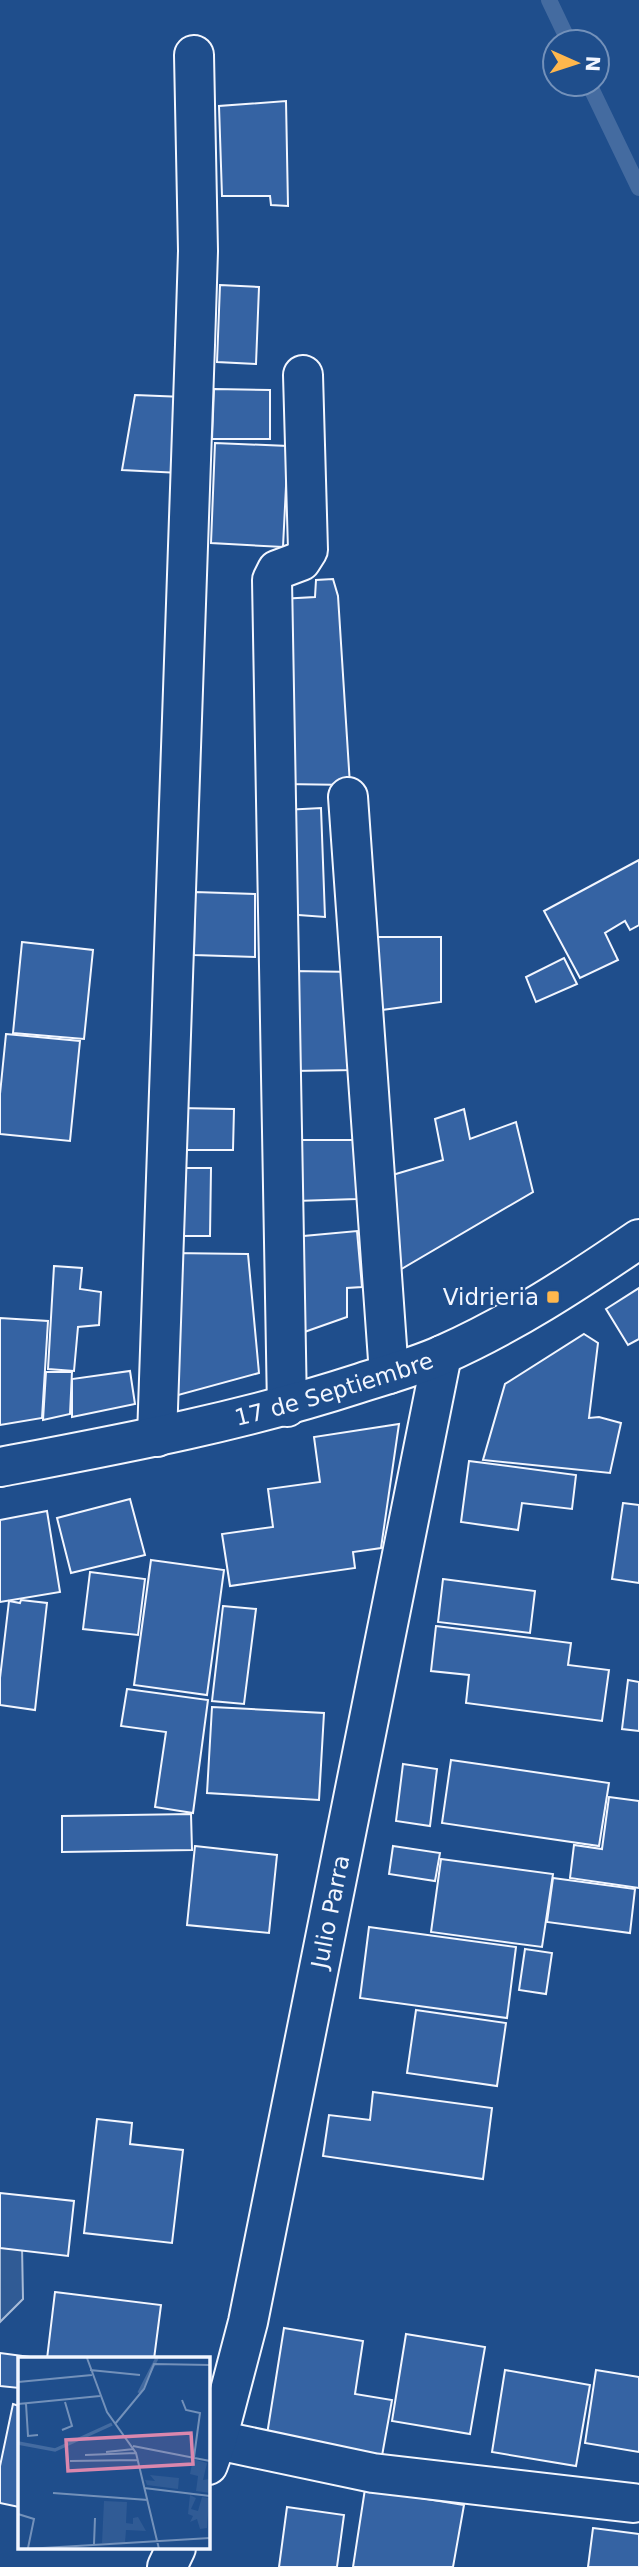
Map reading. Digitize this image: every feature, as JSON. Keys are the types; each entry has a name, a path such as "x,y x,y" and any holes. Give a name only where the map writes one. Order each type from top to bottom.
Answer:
{"street":[{"path":"157,1437 198,251 194,55"},
{"path":"287,1407 272,580 277,570 301,561 308,550 303,375"},
{"path":"348,797 389,1374"},
{"name":"17 de Septiembre","path":"0,1468 157,1437 287,1407 389,1374 442,1355 553,1297 639,1239"},
{"name":"Julio Parra","path":"213,2453 248,2322 442,1355"},
{"path":"213,2453 633,2503"},
{"path":"167,2567 175,2550"}],"shaded area":[{"path":"0,2243 22,2246 23,2299 0,2322"}],"building":[{"path":"286,101 288,206 271,205 270,196 222,196 219,106"},
{"path":"220,285 259,287 256,364 217,362"},
{"path":"214,389 270,390 270,439 212,439"},
{"path":"135,395 184,397 180,473 122,470"},
{"path":"215,443 288,446 283,547 211,543"},
{"path":"333,579 338,596 350,785 283,784 280,599 315,597 316,580"},
{"path":"321,808 325,917 285,914 284,810"},
{"path":"639,860 639,925 630,930 625,921 605,933 618,960 580,978 544,911"},
{"path":"195,892 255,894 255,957 194,955"},
{"path":"363,937 441,937 441,1002 367,1012"},
{"path":"22,942 93,950 84,1039 13,1033"},
{"path":"564,958 577,984 536,1002 526,977"},
{"path":"293,971 355,972 355,1070 292,1071"},
{"path":"6,1034 80,1041 70,1141 0,1134 0,1094"},
{"path":"179,1108 234,1109 233,1150 177,1150"},
{"path":"464,1109 470,1139 516,1122 533,1192 398,1271 389,1176 443,1160 435,1119"},
{"path":"294,1140 356,1140 357,1199 296,1201"},
{"path":"177,1168 211,1168 210,1236 173,1236"},
{"path":"357,1231 362,1287 347,1288 347,1317 293,1336 293,1237"},
{"path":"172,1253 248,1254 259,1373 171,1397"},
{"path":"54,1266 82,1268 80,1289 101,1292 99,1325 78,1327 74,1371 48,1369"},
{"path":"639,1288 639,1339 628,1345 606,1309"},
{"path":"0,1318 48,1321 42,1418 0,1425"},
{"path":"584,1334 598,1343 589,1418 599,1417 621,1423 610,1473 483,1460 505,1384"},
{"path":"130,1371 135,1404 72,1417 72,1379"},
{"path":"46,1372 72,1372 70,1414 43,1420"},
{"path":"399,1424 381,1548 353,1552 355,1568 230,1586 222,1534 273,1527 268,1489 320,1482 314,1437"},
{"path":"469,1461 576,1475 572,1509 522,1503 518,1530 461,1522"},
{"path":"130,1499 145,1555 71,1573 57,1518"},
{"path":"623,1503 639,1505 639,1583 612,1579"},
{"path":"47,1511 60,1592 0,1602 0,1520"},
{"path":"151,1560 224,1570 207,1695 134,1685"},
{"path":"90,1572 145,1579 138,1635 83,1629"},
{"path":"443,1579 535,1591 530,1633 438,1622"},
{"path":"21,1600 47,1603 35,1710 0,1705 0,1678 9,1601 20,1603"},
{"path":"223,1606 256,1609 244,1704 212,1701"},
{"path":"436,1626 571,1643 568,1665 609,1670 602,1721 466,1703 469,1675 431,1671"},
{"path":"628,1680 639,1682 639,1731 622,1729"},
{"path":"127,1689 208,1700 193,1813 155,1807 166,1732 121,1726"},
{"path":"212,1707 324,1713 319,1800 207,1793"},
{"path":"451,1760 609,1783 599,1846 442,1823"},
{"path":"403,1764 437,1769 430,1826 396,1821"},
{"path":"609,1797 639,1801 639,1888 570,1878 574,1845 602,1849"},
{"path":"191,1814 192,1850 62,1852 62,1816"},
{"path":"195,1846 277,1855 269,1933 187,1925"},
{"path":"393,1846 440,1853 435,1881 389,1874"},
{"path":"441,1859 553,1874 542,1947 431,1932"},
{"path":"553,1878 635,1889 630,1933 547,1922"},
{"path":"369,1927 516,1947 507,2018 360,1998"},
{"path":"525,1949 552,1953 546,1994 519,1990"},
{"path":"416,2010 506,2023 497,2086 407,2073"},
{"path":"373,2092 492,2108 483,2179 323,2156 329,2115 370,2120"},
{"path":"97,2119 132,2123 130,2144 183,2150 172,2243 84,2233"},
{"path":"0,2193 74,2201 68,2256 0,2248"},
{"path":"55,2292 161,2305 154,2357 47,2357"},
{"path":"284,2328 363,2341 355,2394 392,2400 380,2467 265,2447"},
{"path":"406,2334 485,2347 470,2434 392,2421"},
{"path":"0,2353 30,2357 18,2357 18,2388 0,2386"},
{"path":"505,2370 590,2385 576,2466 492,2452"},
{"path":"596,2370 639,2377 639,2452 585,2443"},
{"path":"13,2404 18,2406 18,2507 0,2503 0,2466"},
{"path":"365,2489 464,2505 453,2567 353,2567"},
{"path":"287,2507 344,2515 337,2567 279,2567"},
{"path":"593,2528 639,2534 639,2567 588,2567"}],"waterway":[{"path":"549,0 562,28"},
{"path":"596,98 639,188"}],"place":[{"name":"Vidrieria","path":"553,1297"}]}
